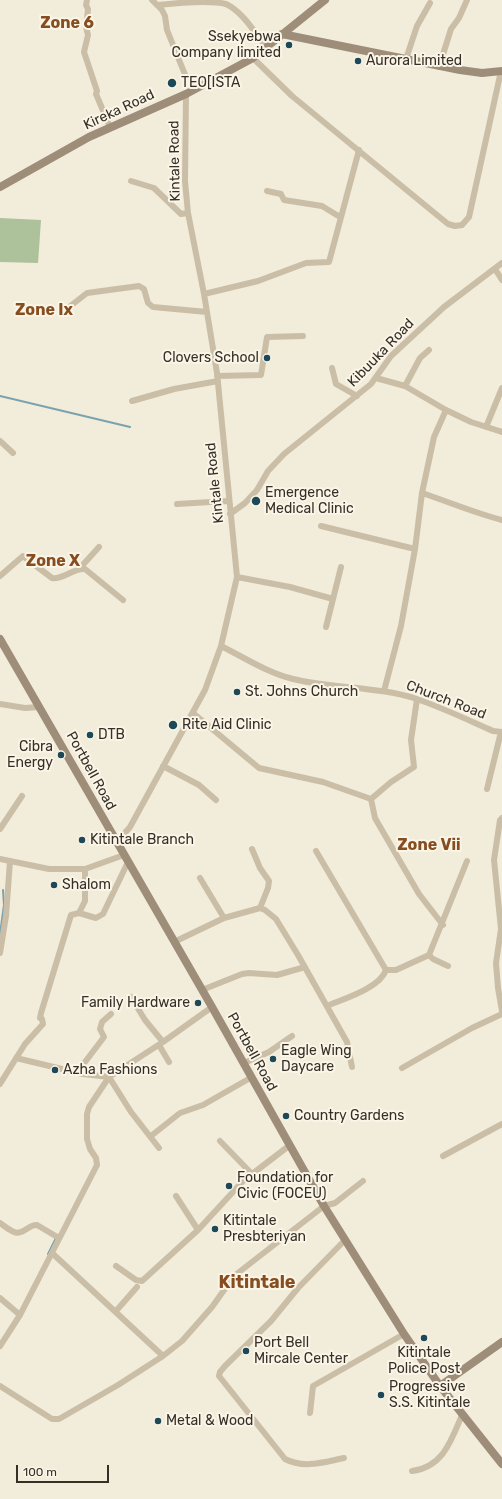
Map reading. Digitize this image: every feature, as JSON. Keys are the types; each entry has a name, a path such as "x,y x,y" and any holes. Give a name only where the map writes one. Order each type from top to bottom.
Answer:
{"main road":[{"name":"Kireka Road","path":"0,187 110,127 186,94 253,58 325,0"},
{"path":"282,34 439,67 482,73 502,71"},
{"name":"Portbell Road","path":"0,639 116,843 212,1007 324,1206 404,1334 440,1386 502,1464"},
{"path":"440,1386 502,1342"}],"street":[{"path":"87,0 86,5 88,9 86,27 88,35 84,52 97,91 96,94 110,127"},
{"path":"152,0 158,5 165,16 167,30 186,77"},
{"path":"439,67 451,29 460,18 467,0"},
{"path":"158,5 211,1 228,2 266,47"},
{"path":"406,59 417,26 430,3"},
{"path":"253,58 292,96 448,224 456,226 462,226 469,217 502,71"},
{"name":"Kintale Road","path":"116,843 130,827 193,713 204,690 221,646 237,577 228,501 217,378 204,294 188,213 185,181 186,94"},
{"path":"204,294 258,281 306,263 329,262 338,235 340,217 359,150"},
{"path":"131,181 154,188 181,214 188,213"},
{"path":"268,190 281,194 284,200 322,206 340,217"},
{"name":"Kibuuka Road","path":"230,514 245,503 257,490 268,471 284,454 376,378 391,356 444,307 502,263"},
{"path":"495,269 502,280"},
{"path":"64,311 87,293 139,286 144,289 148,303 153,307 207,312"},
{"path":"132,401 217,378 262,375 267,337 303,336"},
{"path":"405,386 420,358 429,350"},
{"path":"332,368 336,384 356,396"},
{"path":"376,378 405,386 446,410 502,432"},
{"path":"486,427 502,388"},
{"path":"384,691 401,626 415,549 422,493 434,437 446,410"},
{"path":"0,440 13,453"},
{"path":"422,493 462,506 476,513 502,520"},
{"path":"177,504 228,501"},
{"path":"321,526 415,549"},
{"path":"0,576 23,556 49,576 56,579 80,568 99,547"},
{"path":"326,627 341,567"},
{"path":"80,568 84,569 123,600"},
{"path":"237,577 333,599"},
{"name":"Church Road","path":"221,646 274,674 322,685 339,685 384,691 417,699 493,731 502,732"},
{"path":"372,799 391,782 414,768 411,740 417,699"},
{"path":"0,704 25,708 40,707"},
{"path":"193,713 217,731 259,768 323,782 372,799"},
{"path":"487,789 502,732"},
{"path":"163,766 199,784 216,800"},
{"path":"0,830 22,796"},
{"path":"372,799 375,818 420,894 443,925"},
{"path":"402,1068 502,1012 496,963 501,929 494,860 501,819"},
{"path":"252,849 260,868 269,881 268,888 260,908"},
{"path":"316,851 386,970"},
{"path":"0,859 49,869 85,869 126,858"},
{"path":"0,1084 25,1044 44,1024 40,1018 46,990 51,981 71,915 79,913 96,918 104,914 126,858"},
{"path":"0,953 6,916 10,861"},
{"path":"386,970 396,970 429,956 443,925 467,861"},
{"path":"79,913 85,901 85,869"},
{"path":"200,878 224,918"},
{"path":"174,942 224,918 260,908 265,910 276,919 327,1006 349,1048 352,1067"},
{"path":"429,956 448,966"},
{"path":"202,990 242,974 277,974 305,967"},
{"path":"327,1006 373,985 380,980 386,970"},
{"path":"131,997 161,1043 169,1062"},
{"path":"0,1346 20,1315 97,1165 96,1158 90,1149 87,1139 87,1114 89,1107 109,1077 212,1007"},
{"path":"83,1074 82,1066 84,1062 104,1037 100,1029 102,1022 111,1014"},
{"path":"244,1063 269,1052 292,1036"},
{"path":"16,1058 83,1074 109,1077"},
{"path":"109,1077 131,1112 159,1148"},
{"path":"151,1136 180,1113 203,1105 252,1077"},
{"path":"443,1156 502,1124"},
{"path":"220,1141 252,1174"},
{"path":"116,1266 136,1280 142,1281 198,1230 226,1198 252,1174 290,1145"},
{"path":"0,1386 52,1418 60,1419 163,1356 182,1341 212,1308 234,1276 324,1206 335,1203 363,1181"},
{"path":"176,1196 198,1230"},
{"path":"0,1223 14,1233 18,1233 33,1224 37,1224 59,1238"},
{"path":"344,1458 307,1465 294,1464 285,1459 219,1376 220,1372 225,1366 271,1321 298,1288 345,1240"},
{"path":"52,1253 163,1356"},
{"path":"116,1311 137,1286"},
{"path":"0,1298 20,1315"},
{"path":"310,1413 313,1386 404,1334"},
{"path":"412,1472 430,1467 438,1460 462,1415"}],"green space":[{"path":"0,218 41,220 38,263 0,262"}],"waterway":[{"path":"0,396 130,427"},
{"path":"0,934 4,905 3,890"},
{"path":"48,1254 56,1238"}],"place":[{"name":"Ssekyebwa Company limited","path":"289,45"},
{"name":"Aurora Limited","path":"358,61"},
{"name":"TEO[ISTA","path":"172,83"},
{"name":"Clovers School","path":"267,358"},
{"name":"Emergence Medical Clinic","path":"256,501"},
{"name":"St. Johns Church","path":"237,692"},
{"name":"Rite Aid Clinic","path":"173,725"},
{"name":"DTB","path":"90,735"},
{"name":"Cibra Energy","path":"61,755"},
{"name":"Kitintale Branch","path":"82,840"},
{"name":"Shalom","path":"54,885"},
{"name":"Family Hardware","path":"198,1003"},
{"name":"Eagle Wing Daycare","path":"273,1059"},
{"name":"Azha Fashions","path":"55,1070"},
{"name":"Country Gardens","path":"286,1116"},
{"name":"Foundation for Civic (FOCEU)","path":"229,1186"},
{"name":"Kitintale Presbteriyan","path":"215,1229"},
{"name":"Kitintale Police Post","path":"424,1338"},
{"name":"Port Bell Mircale Center","path":"246,1351"},
{"name":"Progressive S.S. Kitintale","path":"381,1395"},
{"name":"Metal & Wood","path":"158,1421"}],"district":[{"name":"Zone 6","path":"67,23"},
{"name":"Zone Ix","path":"44,310"},
{"name":"Zone X","path":"53,561"},
{"name":"Zone Vii","path":"429,845"},
{"name":"Kitintale","path":"257,1283"}]}
